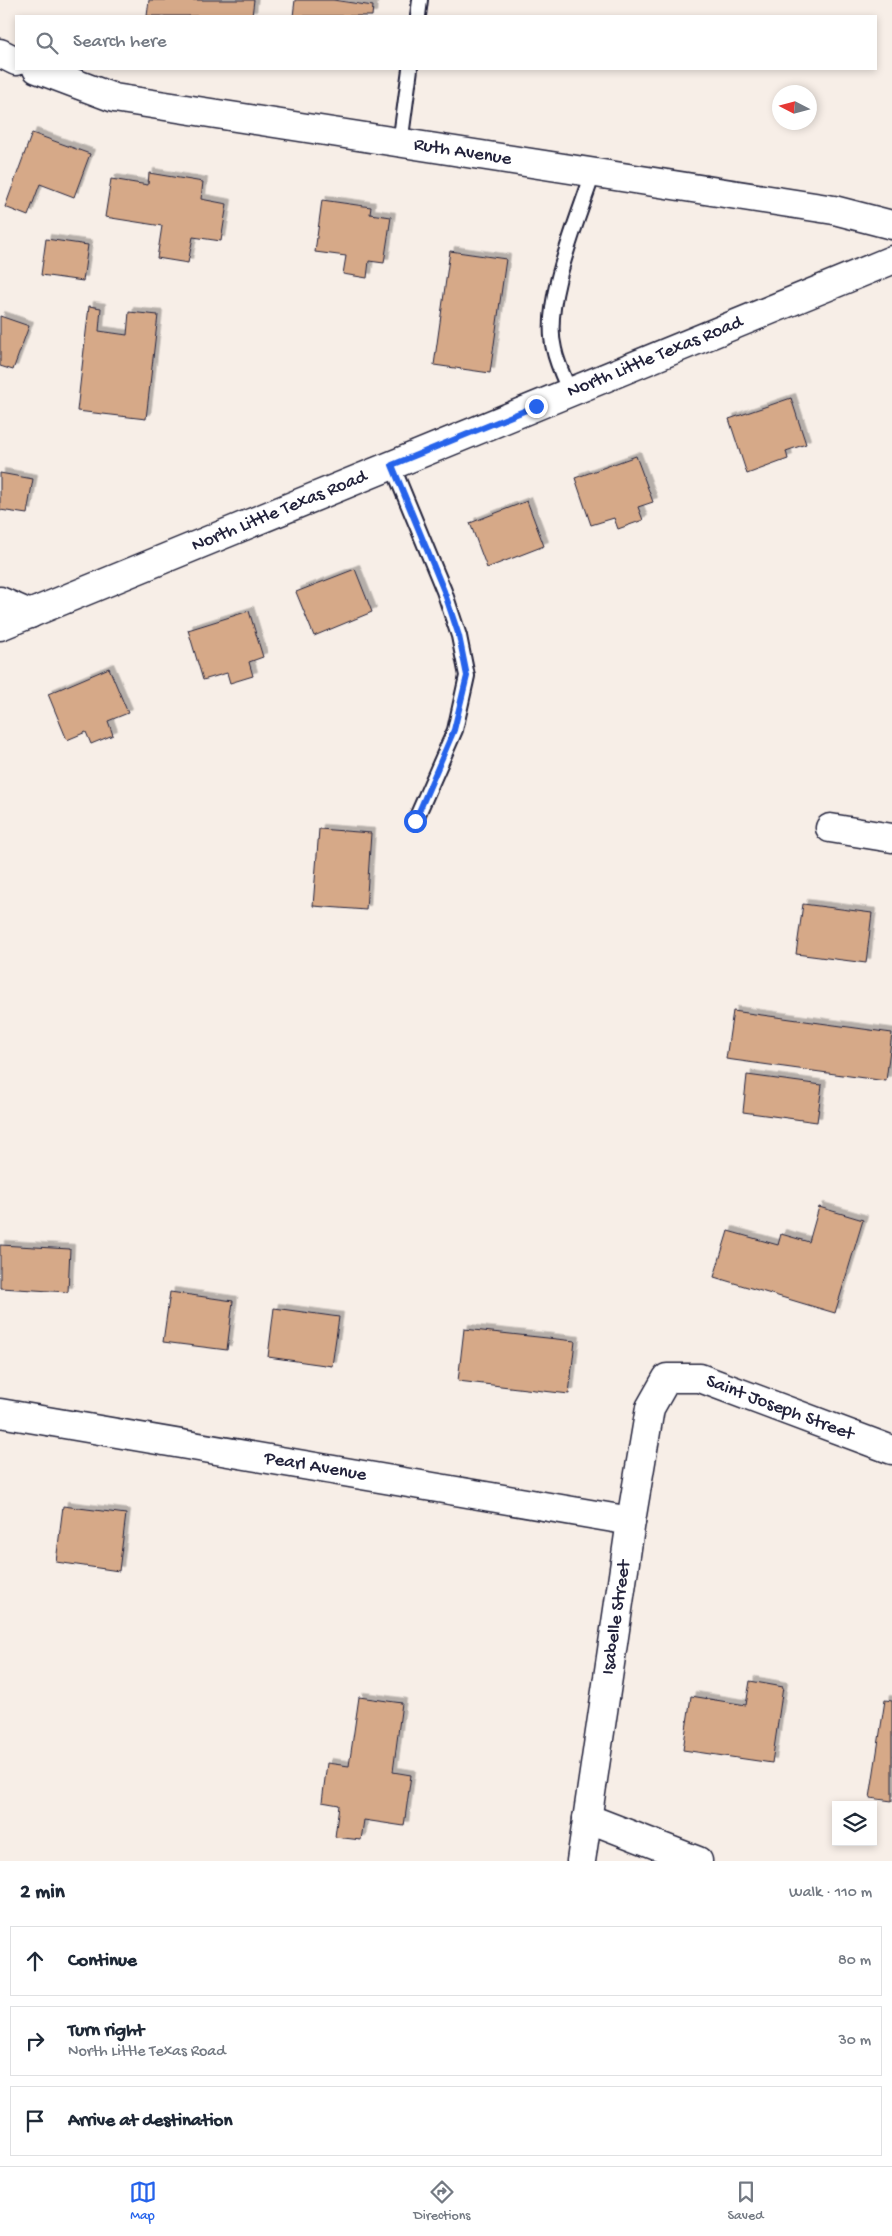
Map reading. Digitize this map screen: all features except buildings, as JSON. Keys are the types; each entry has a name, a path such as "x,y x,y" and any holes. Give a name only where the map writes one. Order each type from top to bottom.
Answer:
{"street":[{"path":"0,54 15,61"},
{"name":"Ruth Avenue","path":"40,70 114,98 834,210 892,225"},
{"name":"North Little Texas Road","path":"0,626 892,260"},
{"path":"0,601 30,614"},
{"path":"830,828 892,838"},
{"name":"Saint Joseph Street","path":"666,1378 700,1378 892,1450"},
{"name":"Isabelle Street","path":"581,1861 631,1521 650,1408 666,1378"},
{"name":"Pearl Avenue","path":"0,1413 631,1521"},
{"path":"587,1818 698,1861"}],"lane":[{"path":"418,15 420,0"},
{"path":"400,144 410,70"},
{"path":"570,392 553,348 551,324 554,298 593,174"},
{"path":"392,465 444,591 459,636 467,676 454,730 415,821"}],"route":[{"path":"415,821 454,730 467,676 466,660 444,591 392,465 536,406"}]}
